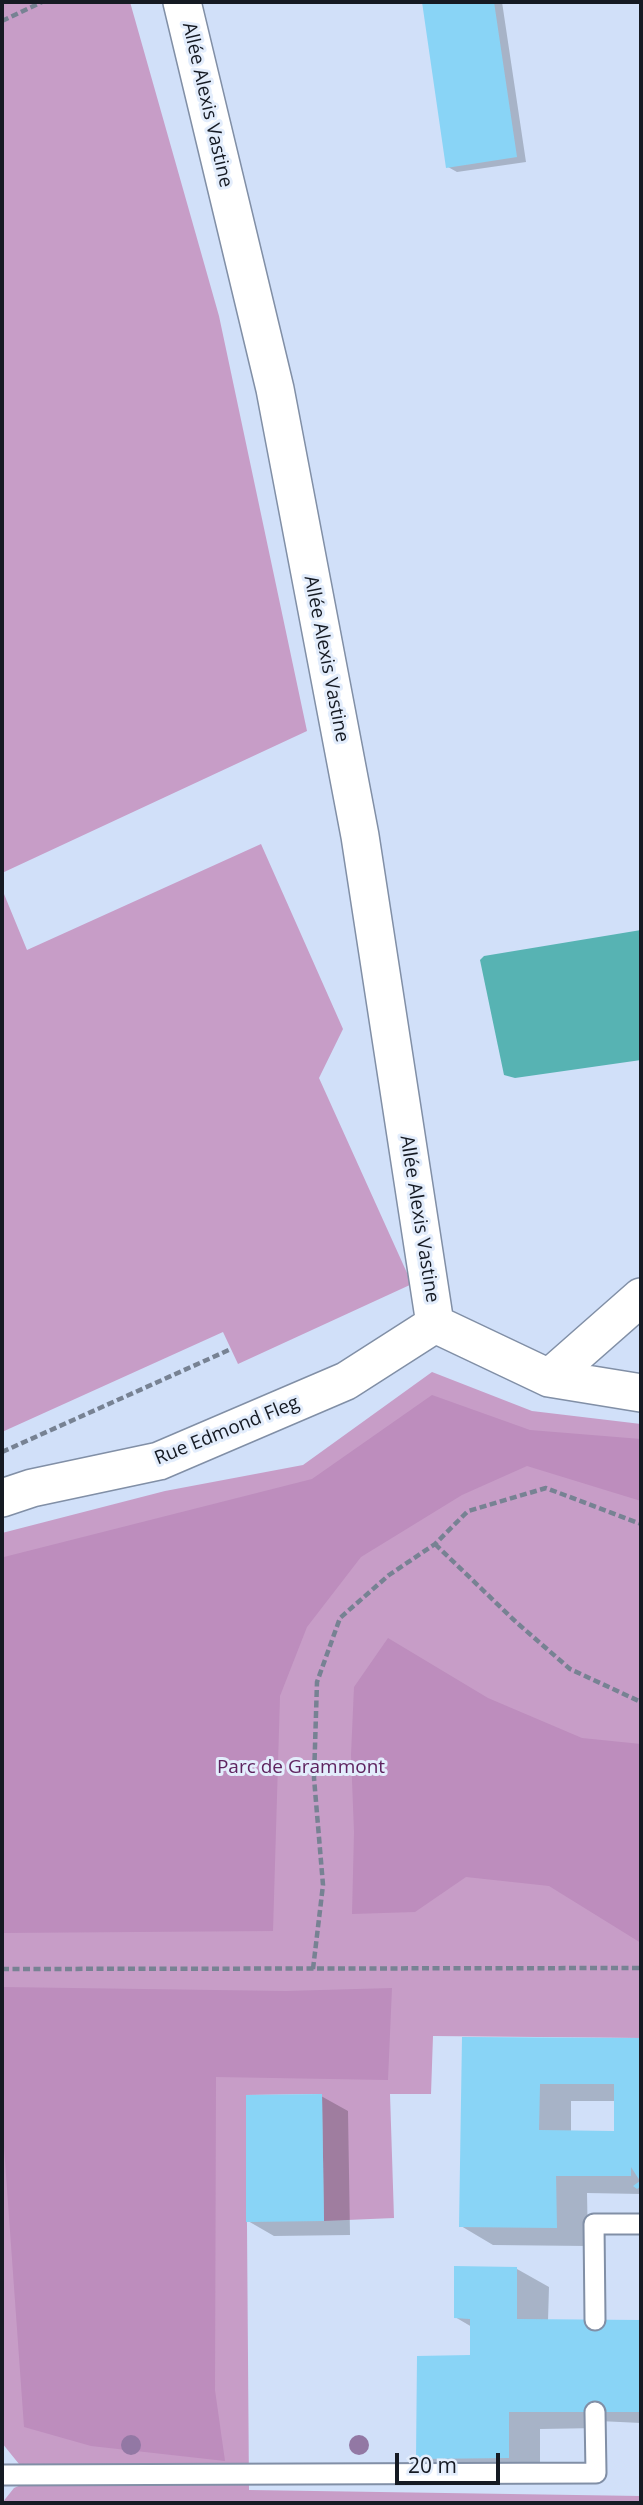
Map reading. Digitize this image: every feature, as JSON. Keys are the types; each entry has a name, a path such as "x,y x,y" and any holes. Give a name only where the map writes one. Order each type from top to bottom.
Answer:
{"street":[{"name":"Allée Alexis Vastine","path":"182,2 280,416 360,836 435,1324"},
{"path":"549,1378 641,1297"},
{"path":"435,1324 549,1378 641,1393"},
{"name":"Rue Edmond Fleg","path":"2,1498 32,1488 159,1461 346,1381 435,1324"}],"lane":[{"path":"595,2320 594,2224 641,2224"},
{"path":"2,2475 596,2473 595,2412"}],"path":[{"path":"2,20 42,2"},
{"path":"2,1452 231,1349"},
{"path":"313,1969 323,1885 313,1779 317,1682 340,1618 389,1575 435,1544 468,1511 546,1488 641,1524"},
{"path":"435,1544 516,1622 570,1668 641,1702"},
{"path":"2,1969 641,1969"}],"green space":[{"path":"2,2 130,2 219,316 307,731 2,873"},
{"path":"261,844 343,1029 319,1078 412,1284 238,1364 223,1332 2,1432 2,895 4,894 27,950"},
{"name":"Parc de Grammont","path":"432,1372 532,1411 641,1424 641,2038 433,2036 431,2094 390,2094 394,2218 324,2221 322,2094 246,2095 249,2490 641,2496 641,2503 2,2503 14,2488 65,2465 19,2464 2,2443 2,1533 165,1491 303,1465"}],"shaded area":[{"path":"641,930 641,1060 515,1078 504,1075 480,960 484,956"},
{"path":"432,1395 530,1430 641,1439 641,1501 527,1466 462,1495 361,1557 307,1627 280,1696 273,1931 2,1933 4,1557 312,1479"},
{"path":"388,1638 488,1698 582,1738 641,1744 641,1943 549,1886 466,1877 415,1912 352,1914 354,1832 351,1755 354,1687"},
{"path":"2,1987 286,1991 392,1988 388,2080 216,2077 215,2390 225,2461 91,2446 24,2427 2,2119"}],"building":[{"path":"422,2 494,2 517,157 446,168"},
{"path":"462,2037 641,2038 641,2186 637,2189 633,2186 640,2181 631,2167 631,2176 556,2176 557,2228 459,2227","holes":["540,2084 614,2084 614,2131 539,2130"]},
{"path":"322,2094 324,2221 246,2222 246,2095"},
{"path":"454,2266 517,2267 517,2319 641,2320 641,2412 509,2412 509,2458 416,2459 417,2356 470,2355 470,2319 454,2318"}]}
